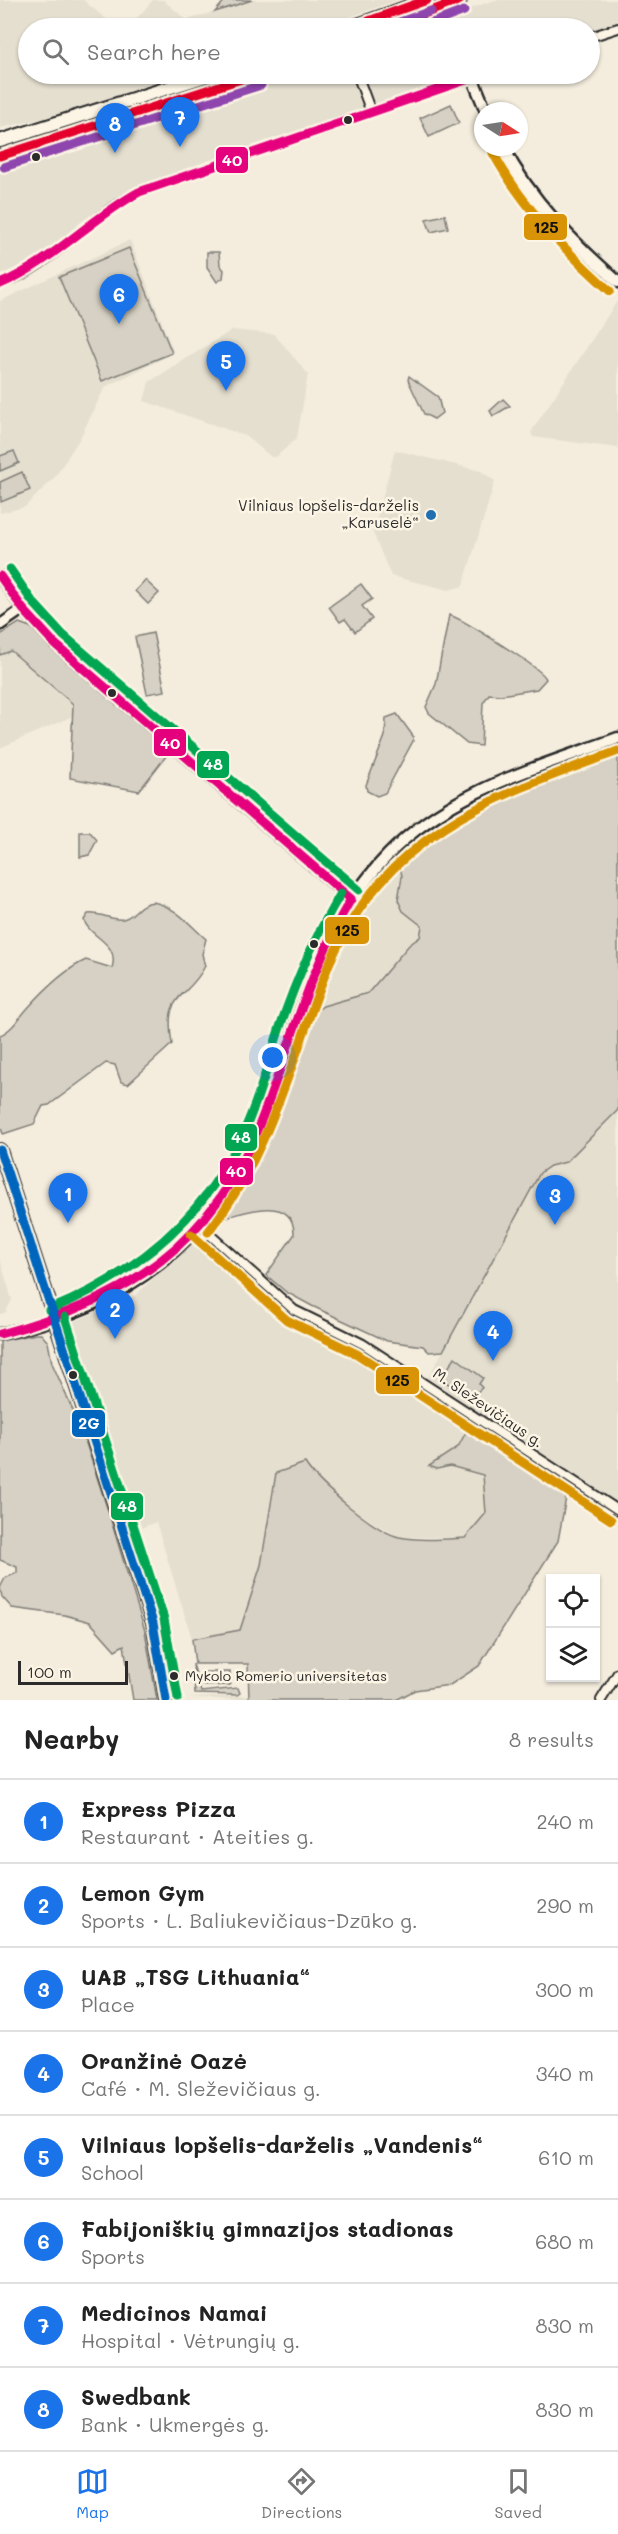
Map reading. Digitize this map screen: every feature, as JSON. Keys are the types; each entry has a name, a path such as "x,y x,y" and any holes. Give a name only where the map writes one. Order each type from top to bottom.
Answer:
{"main road":[{"path":"401,18 427,0"},
{"path":"392,18 460,0"},
{"path":"0,141 180,84"},
{"path":"0,156 227,84"},
{"path":"475,84 482,102"},
{"path":"509,156 548,214 618,282"},
{"path":"0,1334 54,1321 98,1302 139,1280 199,1225 230,1183 251,1144 311,975 331,931 351,899 396,846 452,805 492,784 618,738"},
{"path":"0,1150 153,1623 166,1700"}],"street":[{"path":"600,34 618,28"},
{"path":"361,84 371,112"},
{"path":"0,284 43,262 99,216 139,192 452,84"},
{"path":"0,576 23,609 77,664 351,899"},
{"path":"0,625 23,609"},
{"name":"M. Sleževičiaus g.","path":"199,1225 294,1310 363,1344 618,1510"},
{"path":"601,1700 618,1673"}],"shaded area":[{"path":"0,0 83,0 105,18 18,18 18,84 151,84 54,116 0,128"},
{"path":"153,0 163,0 185,18 137,18"},
{"path":"225,0 252,0 215,12"},
{"path":"252,0 398,0 347,18 194,18"},
{"path":"495,0 618,0 618,23 600,29 600,18 442,18"},
{"path":"243,84 440,84 130,189 85,219 35,259 0,275 0,167"},
{"path":"451,104 459,123 429,137 420,118"},
{"path":"445,215 448,228 431,232 426,219"},
{"path":"130,240 174,353 105,387 80,438 55,477 25,507 0,513 0,301"},
{"path":"129,248 172,353 102,381 59,277"},
{"path":"207,252 219,252 220,265 224,270 223,278 217,282 207,267"},
{"path":"618,300 618,448 533,437 531,432"},
{"path":"232,330 274,334 308,374 297,438 276,457 271,457 246,436 144,401 149,382"},
{"path":"409,376 438,397 442,413 434,419 424,414 408,380"},
{"path":"503,399 510,406 493,416 490,411"},
{"name":"Vilniaus lopšelis-darželis „Karuselė“","path":"395,450 481,471 495,481 463,586 449,590 391,576 373,533"},
{"path":"14,451 19,463 0,471 0,456"},
{"path":"22,472 30,490 1,502 0,482"},
{"path":"145,580 159,593 148,604 135,591"},
{"path":"361,584 372,599 362,606 372,619 355,632 345,619 340,622 329,607"},
{"path":"449,615 501,644 531,665 546,679 537,689 501,695 489,694 483,703 481,746 467,744 429,713 426,707 436,684"},
{"path":"19,623 30,627 170,751 139,791 70,778 73,704 11,651 0,655 0,635"},
{"path":"153,633 165,691 147,694 135,637"},
{"path":"10,651 73,704 73,716 0,748 0,655"},
{"path":"397,714 413,736 413,741 385,793 377,796 367,791 366,785 385,736 386,718"},
{"path":"618,744 618,1110 566,1162 550,1166 540,1173 443,1351 429,1352 423,1346 387,1341 286,1292 266,1275 294,1235 292,1221 285,1213 275,1209 262,1209 211,1222 238,1184 256,1149 303,1016 309,1017 323,1006 368,993 409,945 420,937 422,926 403,911 398,900 402,876 398,858 420,836 472,802 529,776"},
{"path":"80,832 90,832 97,840 89,855 80,857"},
{"path":"398,858 402,876 399,891 403,911 422,926 420,937 408,945 368,993 323,1006 309,1017 303,1016 321,968 342,926 362,896"},
{"path":"153,902 175,912 206,939 202,954 205,966 191,986 178,998 171,1014 172,1044 128,1084 121,1082 115,1065 106,1063 49,1105 43,1106 34,1124 3,1134 0,1125 0,1035 11,1027 54,981 78,964 86,960 112,968 112,952 87,926 84,920 88,914 123,919 143,905"},
{"path":"618,1110 618,1506 428,1378 540,1173 550,1166 566,1162"},
{"path":"200,1239 214,1243 286,1310 351,1341 474,1417 458,1447 437,1469 450,1466 483,1475 486,1513 465,1538 398,1537 350,1509 316,1478 305,1463 272,1490 261,1565 240,1630 192,1639 156,1522 131,1532 68,1331 73,1322 136,1295 193,1241"},
{"path":"0,1259 12,1300 5,1313 0,1314"},
{"path":"41,1334 48,1342 52,1363 82,1431 145,1631 157,1700 133,1700 124,1645 115,1650 90,1622 65,1615 12,1608 2,1597 0,1588 5,1578 17,1573 17,1567 0,1560 0,1341"},
{"path":"69,1335 73,1337 110,1453 106,1449"},
{"path":"455,1357 483,1378 479,1384 482,1388 470,1398 441,1379"},
{"path":"474,1417 569,1481 558,1541 479,1666 450,1685 415,1690 396,1700 249,1700 248,1664 195,1664 192,1639 240,1630 261,1565 276,1473 305,1463 322,1483 348,1506 376,1526 399,1537 465,1538 486,1513 483,1475 450,1466 437,1469 429,1466 458,1447"},
{"path":"114,1464 131,1517 125,1511 112,1469"},
{"path":"151,1576 170,1650 148,1580"},
{"path":"193,1664 201,1692 238,1688 240,1693 237,1695 195,1694"},
{"path":"204,1672 230,1672 230,1685 204,1686"},
{"path":"248,1696 249,1700 184,1698"}],"transit line":[{"path":"377,18 427,0"},
{"path":"413,18 460,0"},
{"path":"411,18 431,11"},
{"path":"445,18 464,11"},
{"path":"0,156 226,84"},
{"name":"40","path":"0,284 37,264 139,192 454,84"},
{"path":"4,167 261,85"},
{"name":"125","path":"495,156 531,210 577,260 610,291"},
{"name":"48","path":"10,569 32,601 63,635 359,890"},
{"name":"40","path":"0,576 23,609 55,644 351,899"},
{"name":"125","path":"208,1232 230,1202 264,1137 329,964 353,919 381,882 413,851 448,825 528,785 618,751"},
{"name":"48","path":"49,1310 106,1282 157,1247 200,1203 219,1178 235,1150 260,1091 285,1012 299,977 341,893"},
{"name":"40","path":"0,1334 88,1304 126,1284 160,1261 191,1233 218,1201 242,1162 262,1118 312,979 351,899"},
{"name":"2G","path":"0,1150 153,1623 166,1700"},
{"name":"125","path":"191,1234 287,1320 357,1354 611,1520"},
{"name":"48","path":"65,1317 164,1619 178,1698"}],"place":[{"name":"Medicinos Namai","path":"180,147"},
{"name":"Swedbank","path":"115,153"},
{"name":"Fabijoniškių gimnazijos stadionas","path":"119,324"},
{"name":"Vilniaus lopšelis-darželis „Vandenis“","path":"226,391"},
{"name":"Vilniaus lopšelis-darželis „Karuselė“","path":"431,515"},
{"name":"Express Pizza","path":"68,1223"},
{"name":"UAB „TSG Lithuania“","path":"555,1225"},
{"name":"Lemon Gym","path":"115,1339"},
{"name":"Oranžinė Oazė","path":"493,1361"},
{"name":"Mykolo Romerio universitetas","path":"174,1676"}]}
